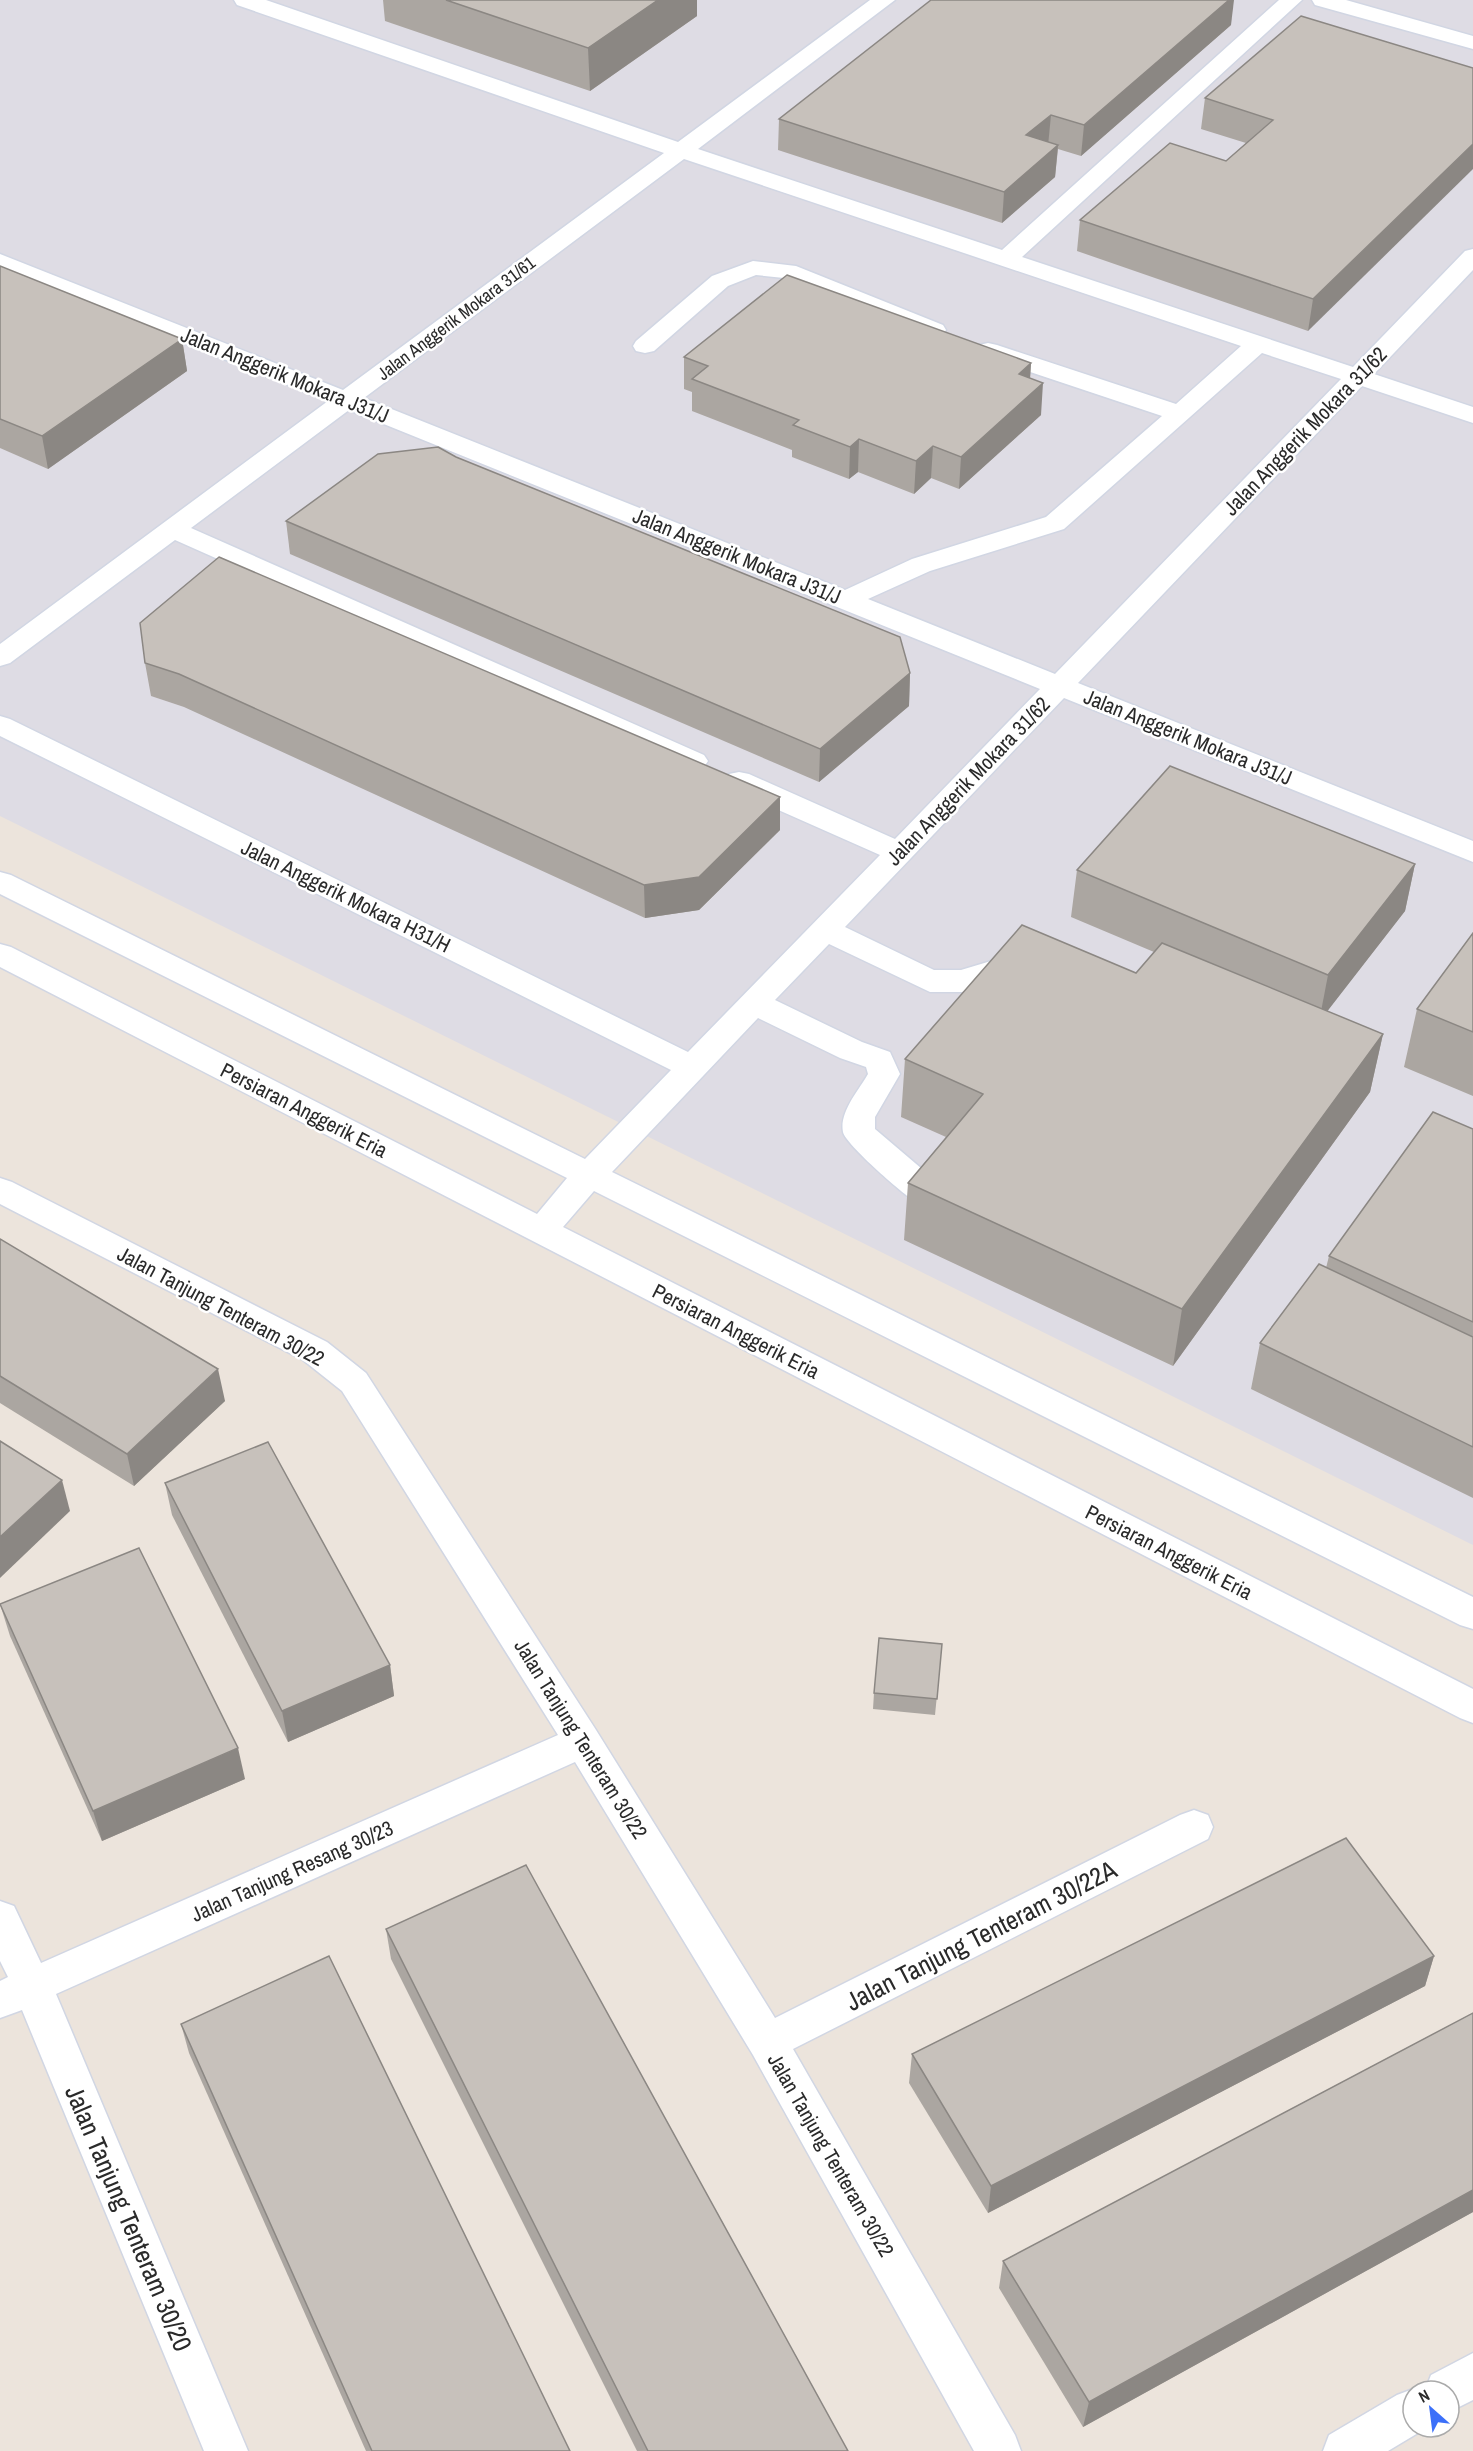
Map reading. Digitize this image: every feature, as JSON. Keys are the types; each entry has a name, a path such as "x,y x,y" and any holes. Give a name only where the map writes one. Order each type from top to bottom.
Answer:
{"street":[{"path":"245,0 681,151 1473,415"},
{"name":"Jalan Anggerik Mokara 31/61","path":"0,657 884,0"},
{"path":"1006,259 1291,0"},
{"path":"1323,0 1473,43"},
{"name":"Jalan Anggerik Mokara 31/62","path":"540,1231 588,1176 1473,256"},
{"name":"Jalan Anggerik Mokara J31/J","path":"0,261 1473,852"},
{"path":"645,346 720,281 753,268 788,272 961,341 1180,414"},
{"path":"845,600 921,565 1055,524 1259,343"},
{"path":"172,529 900,852"},
{"name":"Jalan Anggerik Mokara H31/H","path":"0,725 693,1068"},
{"path":"0,882 1473,1614"},
{"path":"825,930 930,981 962,981 1011,965 1041,966 1052,970"},
{"name":"Persiaran Anggerik Eria","path":"0,954 1473,1707"},
{"path":"754,1003 851,1050 879,1060 884,1074 859,1117 859,1133 880,1154 930,1195"},
{"name":"Jalan Tanjung Tenteram 30/22","path":"0,1190 315,1351 354,1382 584,1741 767,2042 999,2451"},
{"name":"Jalan Tanjung Resang 30/23","path":"16,1993 584,1741"},
{"name":"Jalan Tanjung Tenteram 30/22A","path":"767,2042 1194,1827"},
{"name":"Jalan Tanjung Tenteram 30/20","path":"0,1919 16,1993 226,2451"},
{"path":"1345,2451 1401,2418"}],"shaded area":[{"path":"0,0 1473,0 1473,1545 0,816"}],"building":[{"path":"446,0 658,0 588,48"},
{"path":"931,0 1229,0 1084,125 1051,115 1026,135 1058,145 1004,192 779,119"},
{"path":"1301,16 1473,68 1473,144 1313,299 1080,220 1170,143 1226,161 1273,120 1205,98"},
{"path":"0,266 182,339 42,436 0,419"},
{"path":"787,275 1031,363 1019,374 1043,383 961,457 933,446 916,461 859,439 850,447 793,425 799,420 692,379 708,366 684,357"},
{"path":"438,447 456,457 900,637 910,673 820,749 286,521 378,454"},
{"path":"219,557 780,797 699,877 644,885 179,674 145,663 140,623"},
{"path":"1170,766 1415,864 1328,975 1077,870"},
{"path":"1022,925 1136,973 1162,943 1383,1034 1182,1309 908,1183 983,1094 905,1059"},
{"path":"1473,933 1473,1032 1417,1009"},
{"path":"1433,1112 1473,1129 1473,1322 1329,1256"},
{"path":"0,1239 218,1369 127,1454 0,1376"},
{"path":"1319,1264 1473,1337 1473,1447 1260,1343"},
{"path":"0,1441 62,1480 0,1537"},
{"path":"268,1442 390,1665 282,1711 165,1483"},
{"path":"139,1548 238,1748 93,1811 0,1604"},
{"path":"879,1638 942,1644 937,1699 874,1693"},
{"path":"1346,1838 1434,1956 991,2186 912,2054"},
{"path":"526,1865 848,2451 648,2451 386,1929"},
{"path":"329,1956 570,2451 372,2451 181,2024"},
{"path":"1473,2013 1473,2190 1089,2402 1003,2261"}]}
